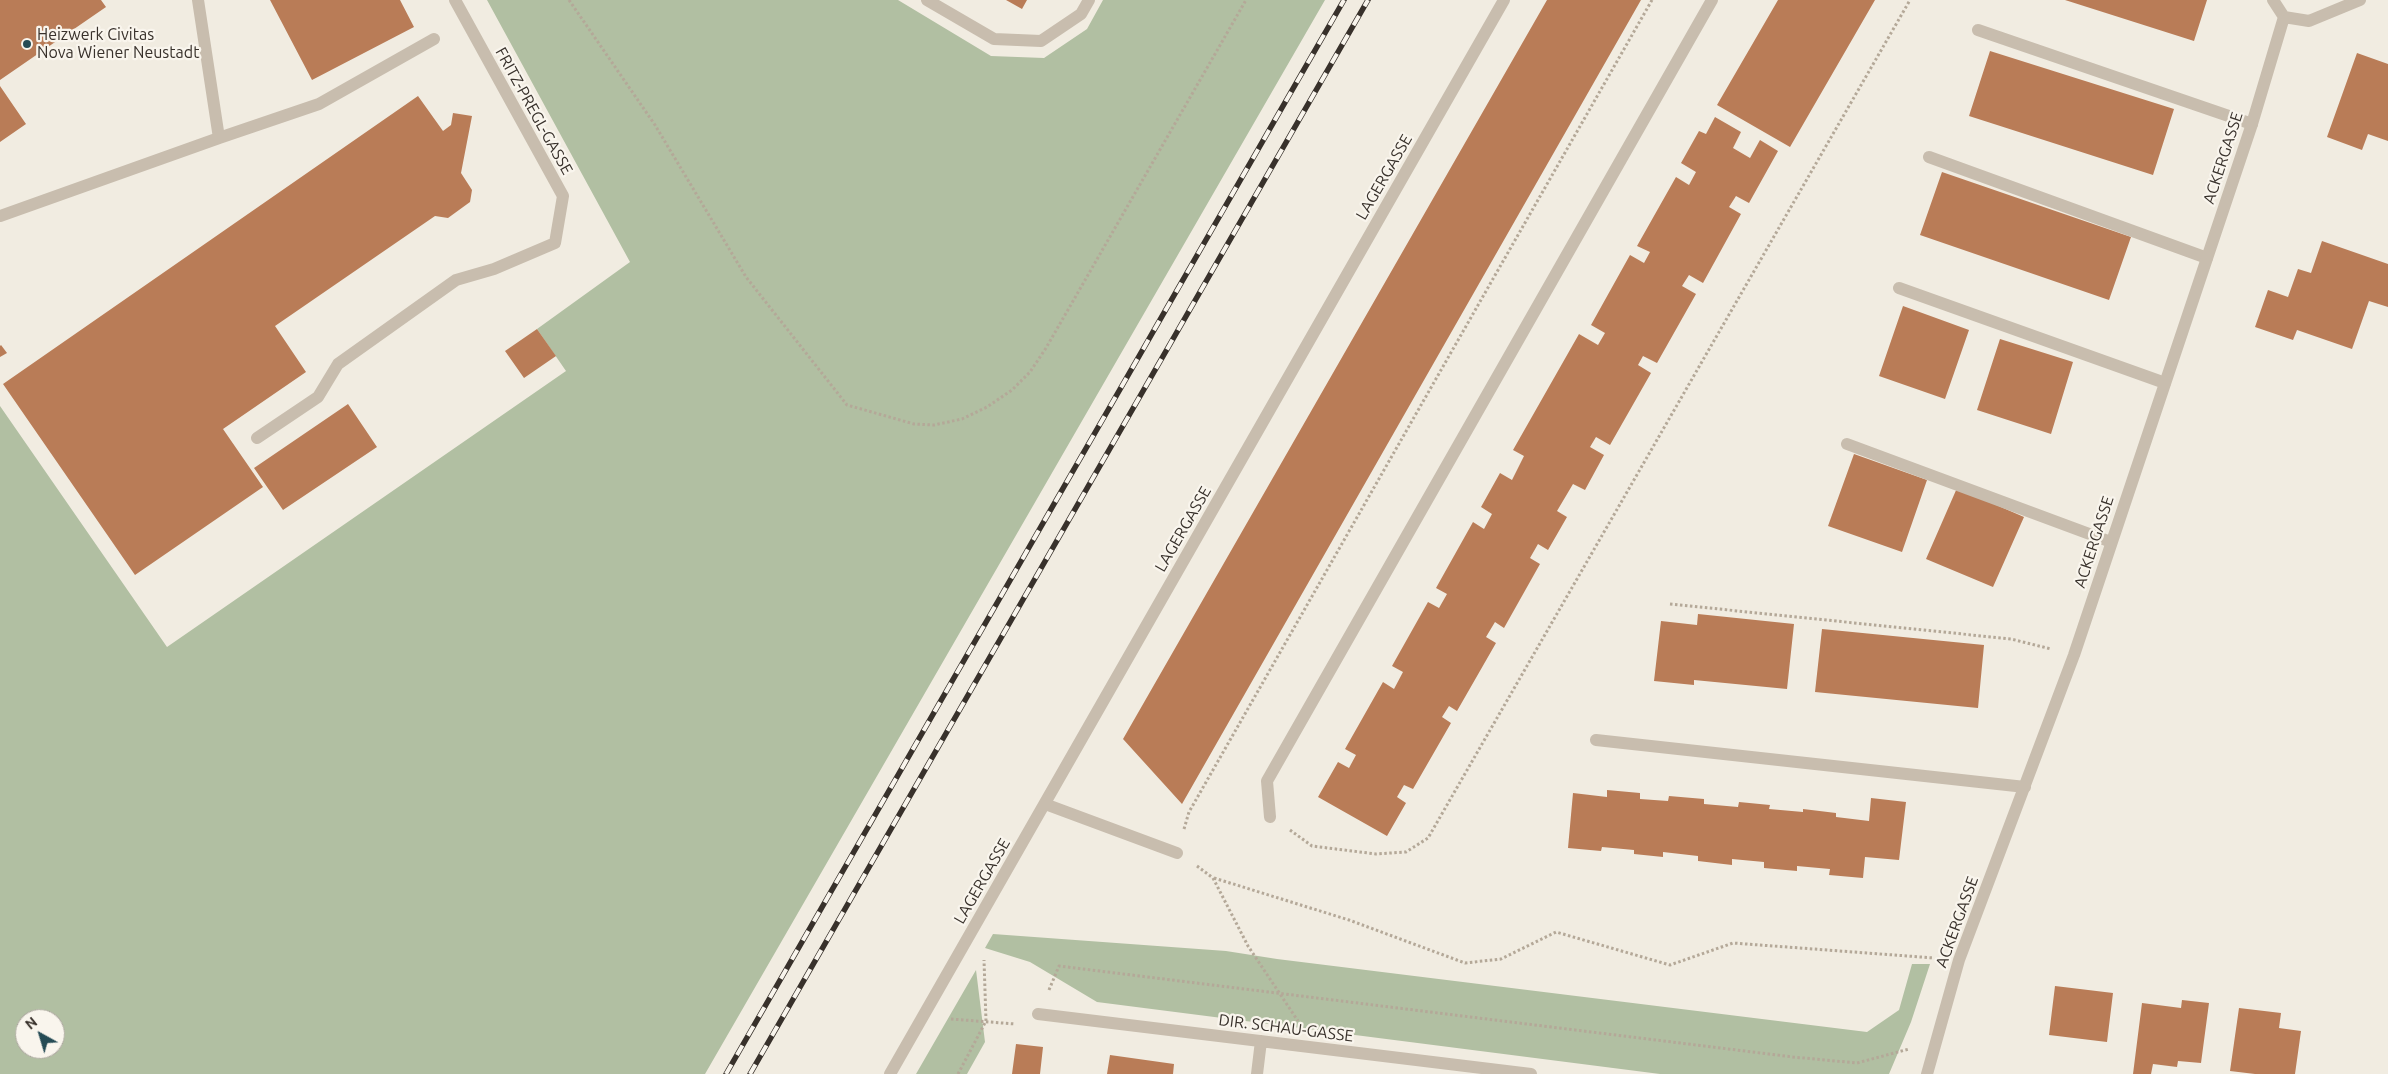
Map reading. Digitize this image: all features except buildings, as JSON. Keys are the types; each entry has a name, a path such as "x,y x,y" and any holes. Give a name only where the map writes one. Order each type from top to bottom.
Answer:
{"street":[{"path":"198,0 219,138"},
{"name":"FRITZ-PREGL-GASSE","path":"257,438 318,397 338,364 456,280 494,269 555,243 562,196 455,0"},
{"path":"926,0 994,39 1041,41 1081,14 1089,0"},
{"name":"LAGERGASSE","path":"890,1074 1504,0"},
{"path":"1270,817 1268,781 1712,0"},
{"path":"2273,0 2284,17 2309,21 2360,0"},
{"name":"ACKERGASSE","path":"1928,1074 1935,1042 1959,960 2074,655 2252,124 2284,17"},
{"path":"1978,30 2252,124"},
{"path":"0,216 319,104 434,39"},
{"path":"1929,157 2207,258"},
{"path":"1900,288 2165,383"},
{"path":"1847,444 2112,542"},
{"path":"1596,740 2024,787"},
{"path":"1045,804 1178,853"},
{"name":"DIR. SCHAU-GASSE","path":"1038,1014 1531,1074"},
{"path":"1257,1074 1262,1042"}],"path":[{"path":"569,0 655,125 746,276 847,405 914,424 934,425 962,419 987,407 1012,390 1030,372 1046,348 1246,0"},
{"path":"1189,812 1652,0"},
{"path":"1270,817 1312,846 1376,854 1406,852 1428,838 1910,0"},
{"path":"1670,604 2011,639 2074,655"},
{"path":"1178,853 1213,878 1349,920 1465,963 1501,959 1556,932 1670,965 1733,943 1959,960"},
{"path":"1213,878 1248,946 1278,993 1318,1048"},
{"path":"958,1074 986,1021 985,961 968,939"},
{"path":"923,1016 1015,1024 1038,1014 1059,966 1857,1064 1935,1042"}],"green space":[{"path":"487,0 898,0 991,56 1044,58 1087,29 1103,0 1325,0 705,1074 0,1074 0,406 167,647 566,371 537,329 630,262"},
{"path":"993,934 1226,951 1277,959 1867,1032 1899,1010 1912,964 1930,964 1911,1022 1889,1074 1660,1074 1097,1002 1030,962 985,948"},
{"path":"976,970 985,1042 967,1074 916,1074"}],"railway":[{"path":"726,1074 1344,0"},
{"path":"750,1074 1368,0"}],"place":[{"name":"Heizwerk Civitas Nova Wiener Neustadt","path":"27,44"}]}
